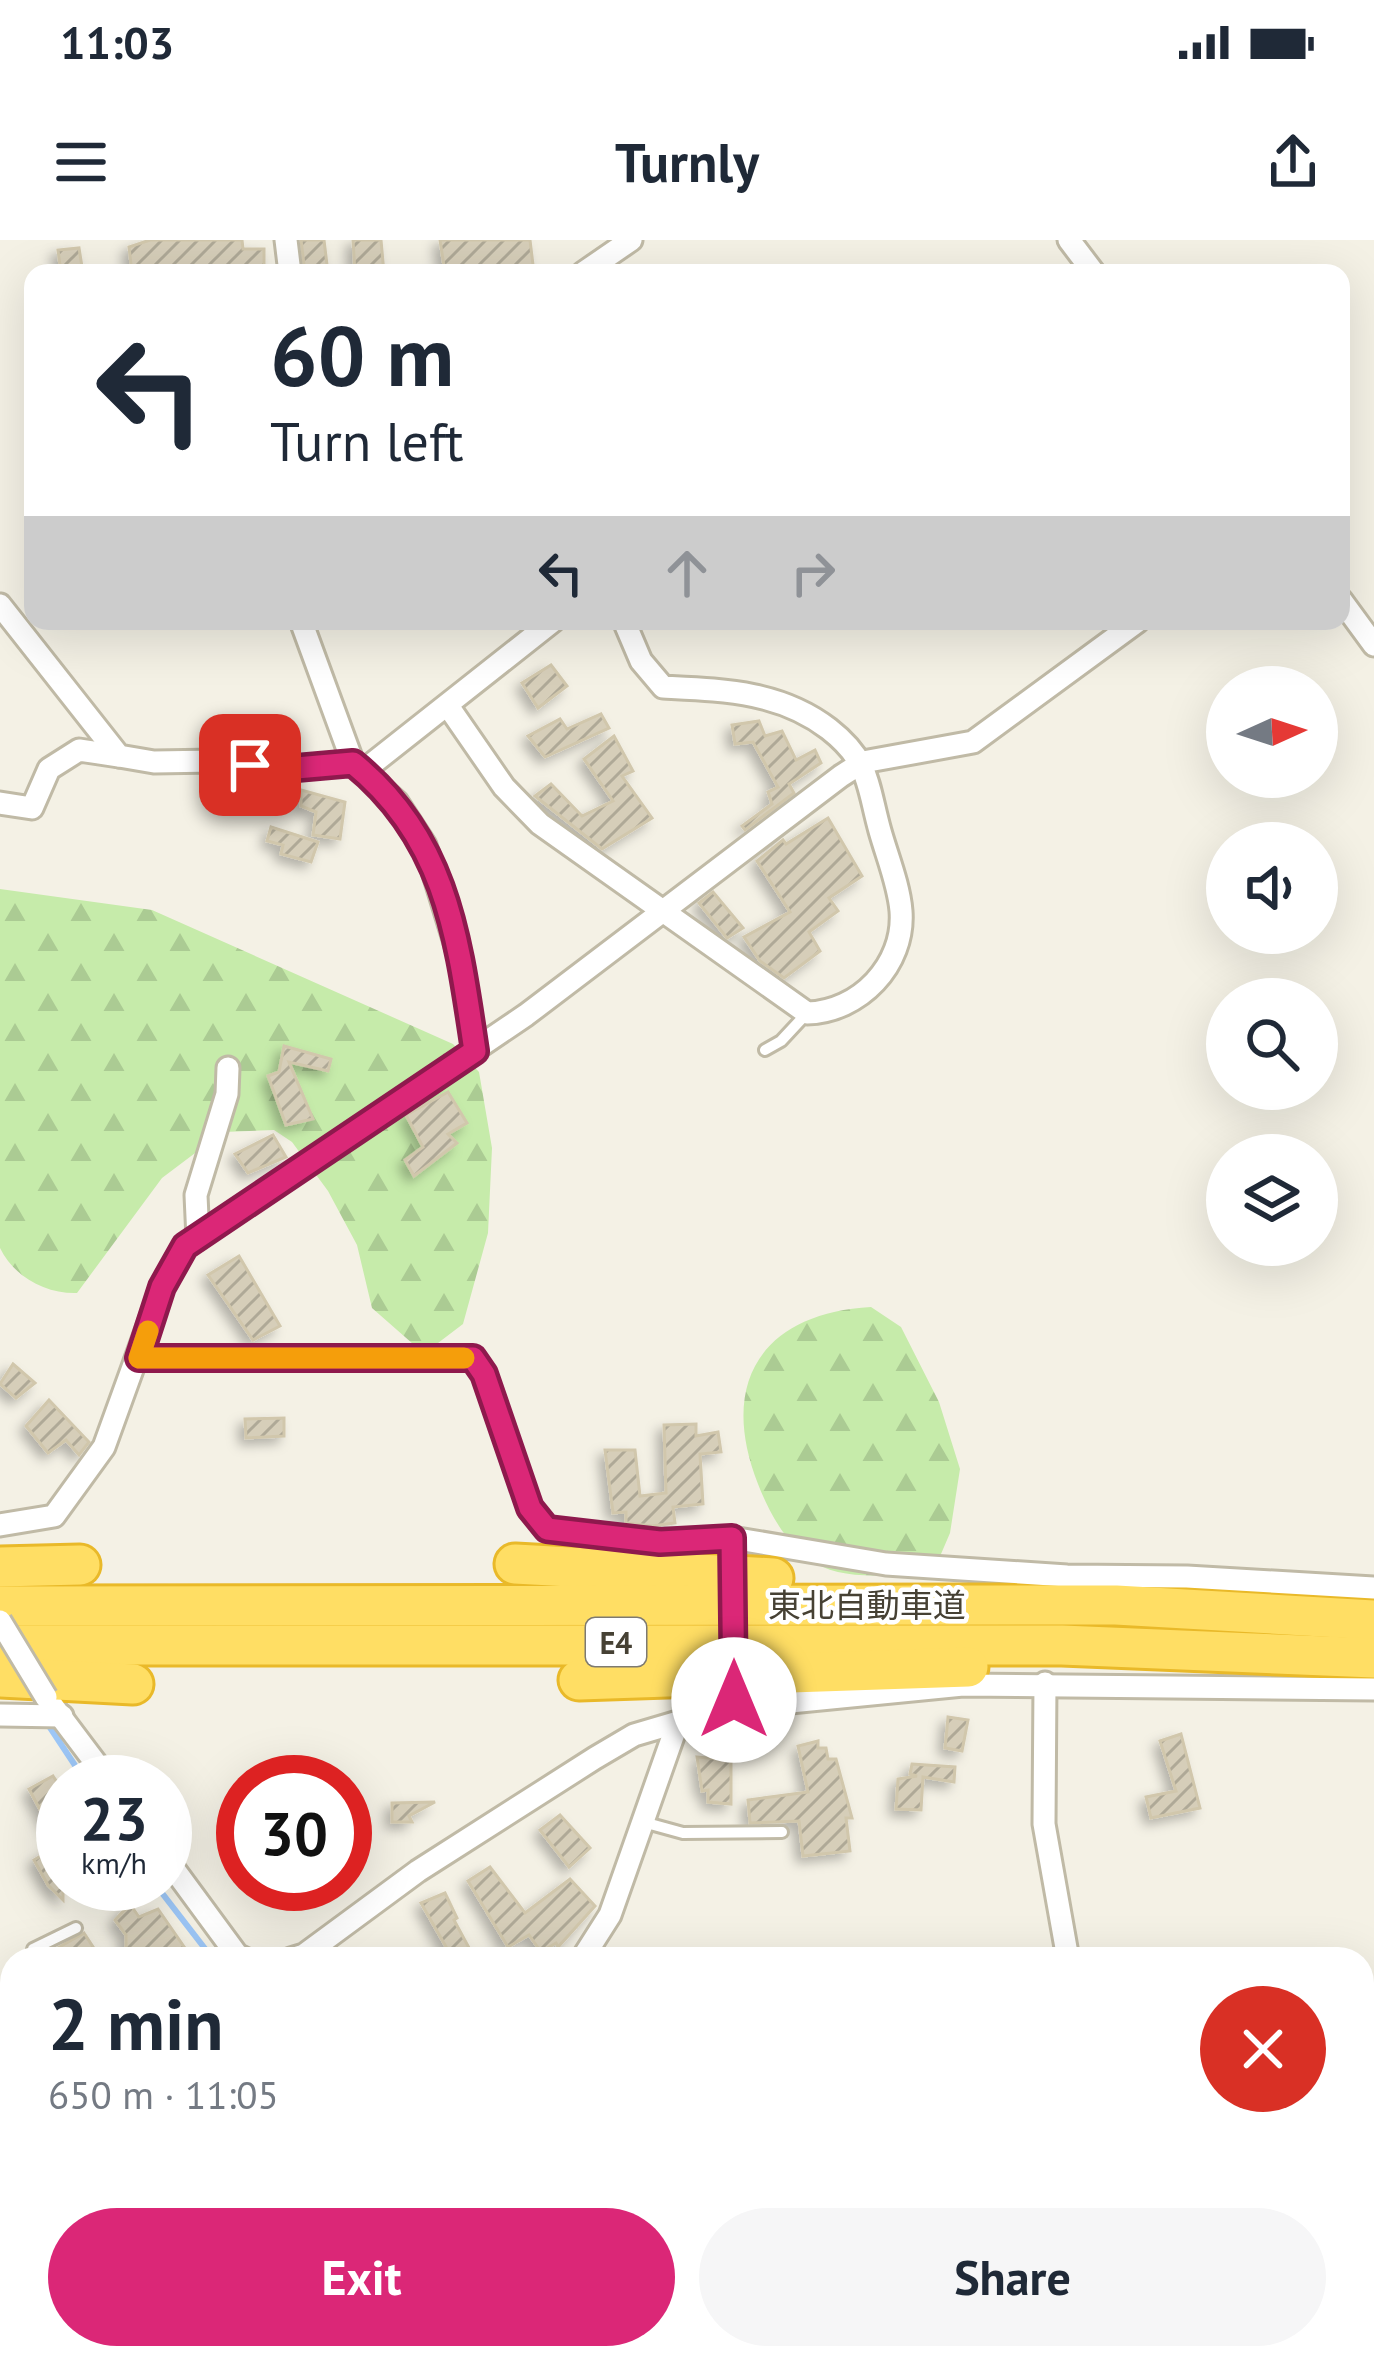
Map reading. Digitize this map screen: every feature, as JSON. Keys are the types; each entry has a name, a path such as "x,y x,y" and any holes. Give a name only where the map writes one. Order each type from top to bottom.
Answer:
{"highway":[{"path":"515,1564 962,1590 1117,1605"},
{"path":"0,1567 80,1565"},
{"name":"東北自動車道","path":"0,1606 1117,1605 1374,1620"},
{"name":"東北自動車道","path":"0,1645 908,1643 1374,1658"},
{"path":"579,1680 910,1671 1231,1652"},
{"path":"0,1678 133,1684"}],"street":[{"path":"596,264 631,240"},
{"path":"1069,240 1087,264"},
{"path":"0,605 119,756"},
{"path":"1350,612 1374,645"},
{"path":"305,630 358,767 397,802 425,845 463,969 475,1051"},
{"path":"0,803 32,808 49,769 79,750 285,769 358,767 448,706 542,630"},
{"path":"448,706 504,787 540,824 807,1013 832,1012 856,1000 881,976 894,953 901,909 863,762 825,726 792,706 748,693 663,688 640,661 628,630"},
{"path":"0,1525 54,1516 104,1447 162,1287 185,1246 475,1051 665,912 747,843 863,762 973,742 1126,630"},
{"path":"198,1239 196,1196 227,1094 228,1068"},
{"path":"139,1358 473,1358 484,1374 530,1508 547,1529 886,1564 1374,1588"},
{"path":"732,1547 734,1706"},
{"path":"0,1621 46,1697 90,1755"},
{"path":"1045,1683 1044,1824 1066,1947"},
{"path":"315,1947 418,1871 595,1758 634,1736 734,1706 963,1685 1374,1690"},
{"path":"0,1715 62,1716"},
{"path":"590,1947 610,1915 678,1721"},
{"path":"192,1894 231,1947"}],"lane":[{"path":"765,1050 781,1041 807,1013"},
{"path":"643,1822 683,1833 782,1832"},
{"path":"37,1947 76,1928"}],"green space":[{"path":"0,889 152,910 453,1044 479,1072 492,1148 488,1233 463,1324 438,1343 413,1344 372,1308 357,1245 328,1191 292,1142 274,1130 223,1132 162,1178 77,1293 43,1287 22,1275 0,1248"},
{"path":"871,1307 901,1327 939,1402 960,1469 950,1533 935,1568 853,1575 809,1559 772,1515 747,1448 743,1415 747,1385 759,1360 777,1339 833,1312"}],"building":[{"path":"150,240 242,240 243,249 264,249 264,264 131,264 129,247"},
{"path":"301,240 324,240 327,264 304,264"},
{"path":"353,240 381,240 383,264 354,264"},
{"path":"440,240 530,240 533,264 444,264"},
{"path":"79,248 82,264 60,264 58,250"},
{"path":"551,665 567,686 538,708 522,683"},
{"path":"601,714 609,728 545,757 528,736 560,719 567,729"},
{"path":"759,721 765,736 782,731 796,760 815,750 821,763 789,784 794,793 745,830 742,826 772,804 768,792 778,787 753,742 735,744 732,725"},
{"path":"614,736 633,771 622,776 652,818 602,849 535,796 551,784 582,816 613,801 584,759"},
{"path":"301,790 345,802 340,839 313,835 316,812 301,806"},
{"path":"828,818 862,876 829,898 838,911 809,932 820,951 784,978 760,961 744,937 790,912 757,861 783,840 786,844"},
{"path":"271,827 318,842 311,862 281,854 283,845 267,841"},
{"path":"713,892 743,928 727,938 699,903"},
{"path":"284,1046 331,1059 328,1071 289,1062 313,1119 286,1125 268,1076 279,1072"},
{"path":"448,1092 467,1123 448,1134 457,1143 414,1176 405,1160 423,1147 406,1115"},
{"path":"273,1135 286,1157 248,1173 235,1154"},
{"path":"239,1256 280,1326 253,1340 208,1275"},
{"path":"13,1364 35,1383 16,1398 0,1384"},
{"path":"49,1400 89,1442 79,1455 66,1440 48,1453 26,1426"},
{"path":"284,1418 284,1436 246,1438 245,1419"},
{"path":"696,1424 696,1436 718,1432 721,1452 700,1454 703,1504 673,1507 675,1523 652,1526 626,1523 626,1512 613,1513 605,1450 635,1450 640,1496 666,1493 664,1425"},
{"path":"948,1717 968,1720 962,1751 945,1748"},
{"path":"1181,1734 1200,1808 1151,1818 1146,1797 1176,1791 1160,1741"},
{"path":"818,1741 828,1759 836,1759 852,1818 846,1818 850,1851 803,1856 799,1821 750,1823 748,1800 808,1792 798,1746"},
{"path":"697,1757 731,1760 731,1804 708,1802"},
{"path":"912,1764 955,1767 954,1782 923,1777 921,1810 896,1809 898,1779 917,1776 910,1774"},
{"path":"435,1802 409,1816 412,1822 392,1822 392,1803"},
{"path":"560,1815 590,1848 569,1867 540,1830"},
{"path":"490,1867 525,1913 570,1879 595,1906 558,1947 556,1943 537,1947 529,1935 508,1947 468,1881"},
{"path":"445,1893 469,1947 446,1947 421,1903"},
{"path":"123,1911 135,1911 139,1917 159,1911 184,1947 126,1947 126,1935 115,1920"},
{"path":"84,1933 93,1947 60,1947"}],"waterway":[{"path":"47,1723 68,1755"},
{"path":"176,1911 204,1947"}],"slow traffic":[{"path":"148,1331 139,1358 464,1358"}],"route":[{"path":"250,765 285,769 353,763 397,802 425,845 440,886 463,969 475,1051 185,1246 162,1287 139,1358 473,1358 484,1374 530,1508 547,1529 660,1542 732,1538 734,1700"}]}
